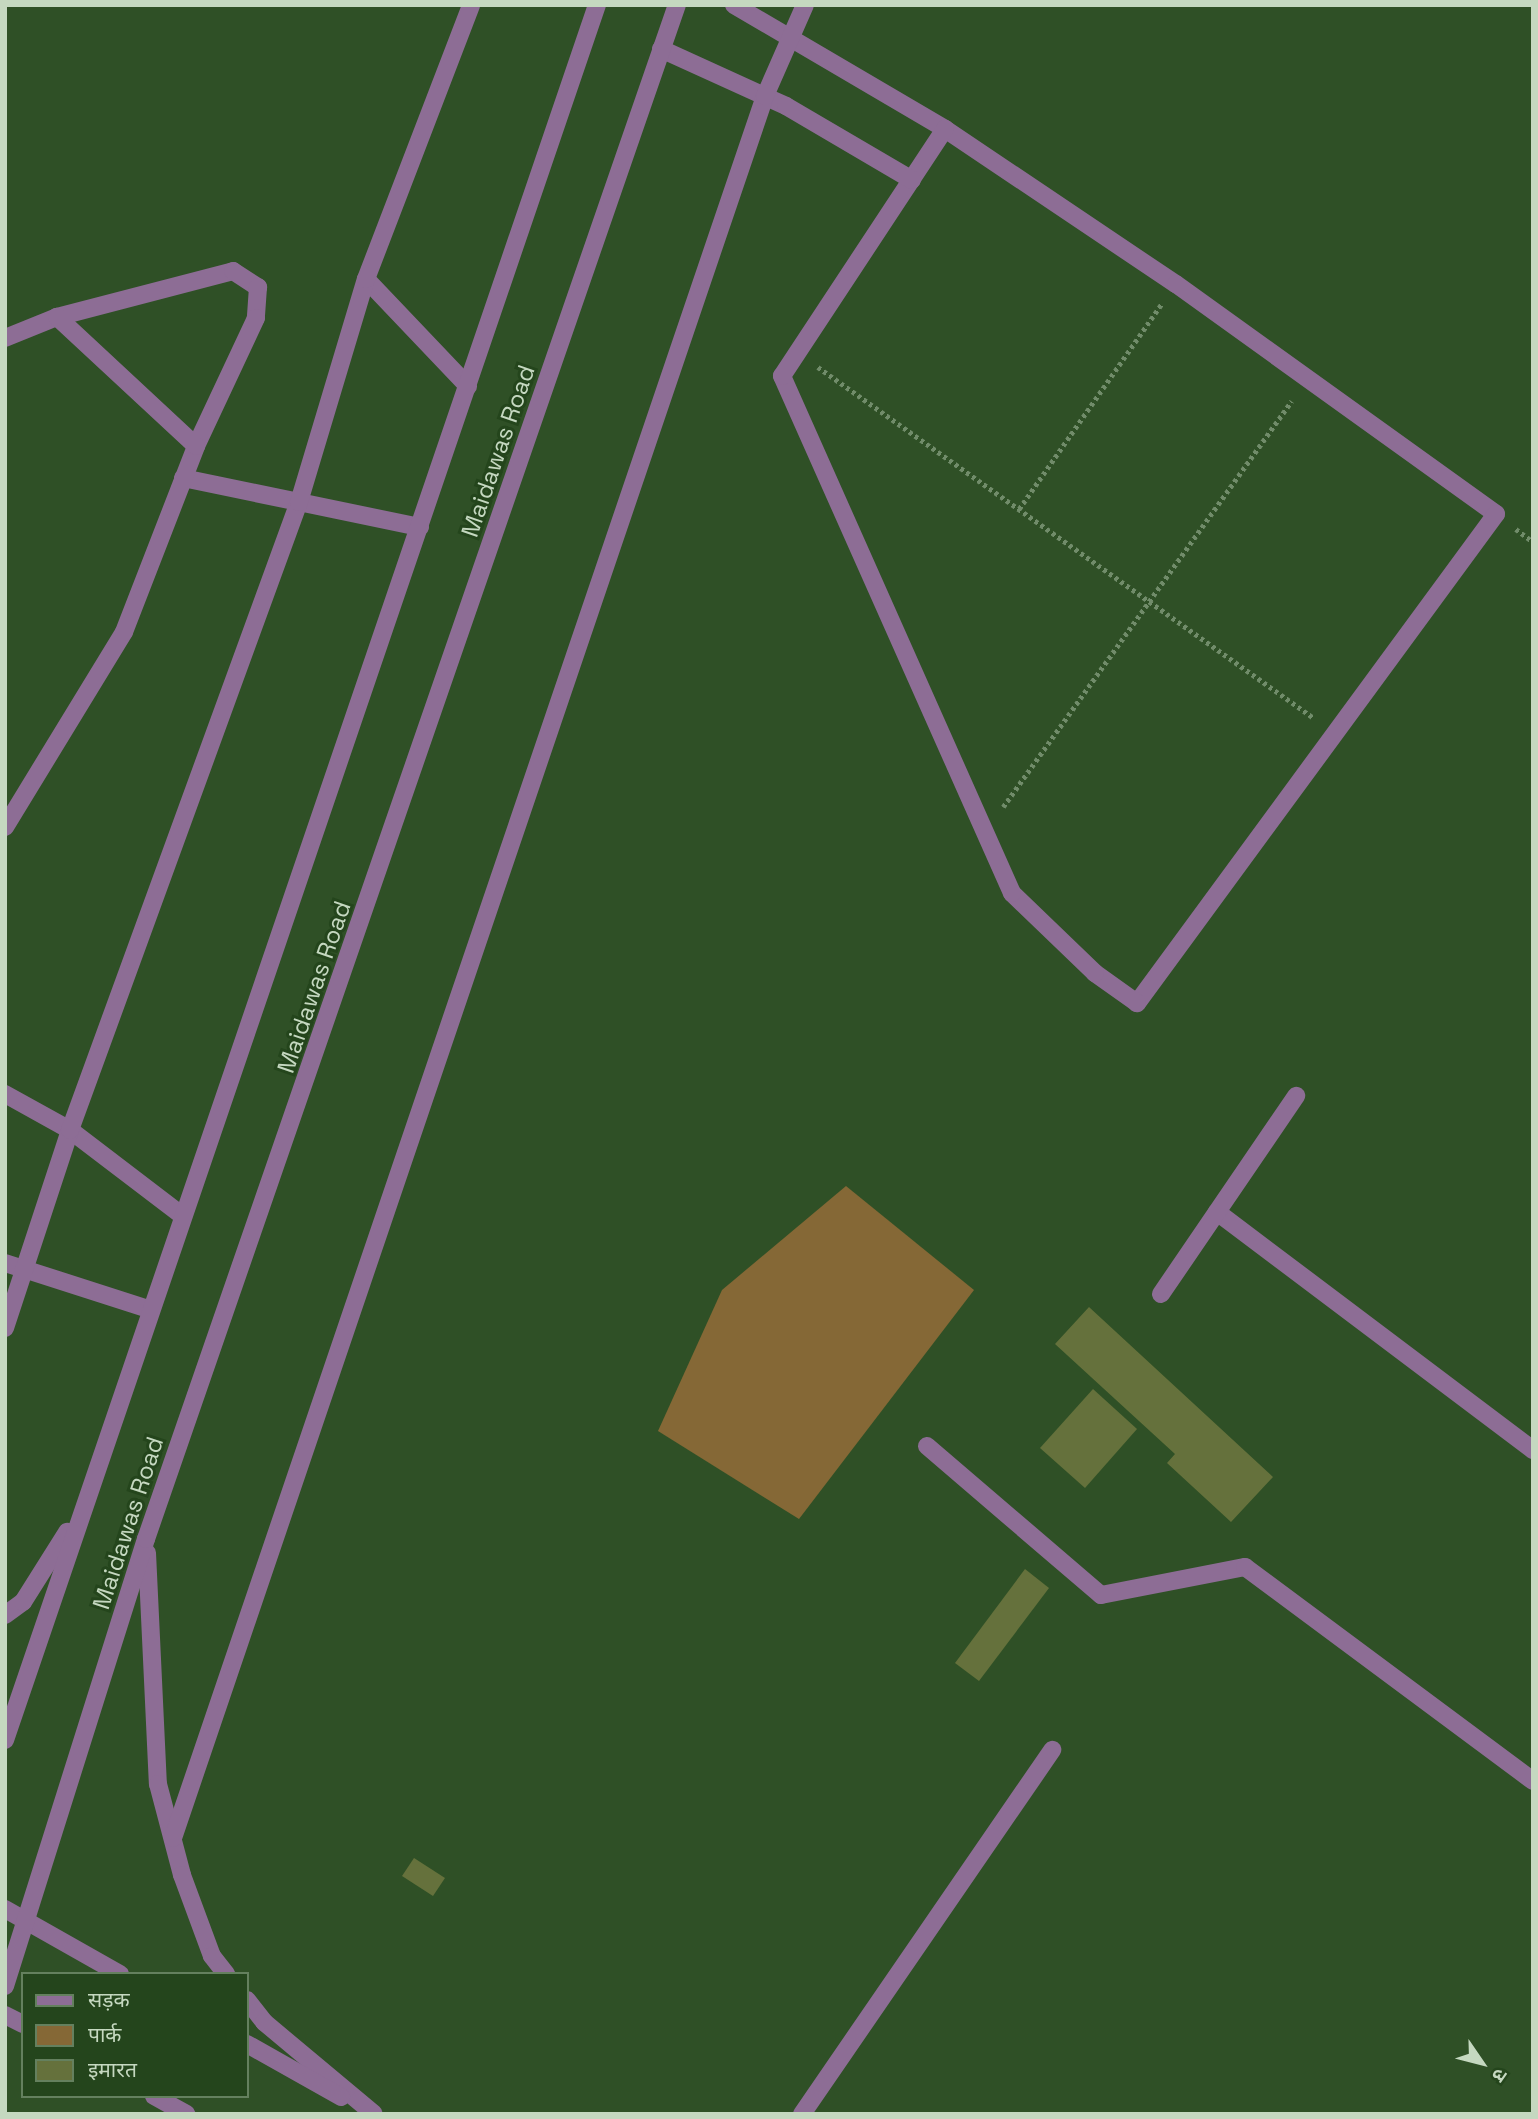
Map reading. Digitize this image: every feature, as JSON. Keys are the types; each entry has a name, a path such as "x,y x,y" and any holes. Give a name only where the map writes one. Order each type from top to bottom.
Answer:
{"street":[{"path":"5,1328 70,1130 299,502 366,279 471,5"},
{"name":"Maidawas Road","path":"5,1740 597,5"},
{"name":"Maidawas Road","path":"5,1986 29,1923 146,1539 677,5"},
{"path":"734,5 791,42 945,129 1176,284 1309,377 1496,514 1338,735 1137,1003 1095,973 1012,893 782,376 945,129"},
{"path":"173,1838 765,96 805,5"},
{"path":"662,49 765,96 912,180"},
{"path":"5,338 57,317 233,271 258,287 256,318 195,446 124,632 5,827"},
{"path":"366,279 468,386"},
{"path":"57,317 195,446"},
{"path":"183,478 420,527"},
{"path":"5,1094 70,1130 183,1216"},
{"path":"1161,1294 1296,1096"},
{"path":"1217,1212 1533,1450"},
{"path":"5,1263 23,1273 151,1310"},
{"path":"927,1446 1101,1595 1245,1567 1533,1781"},
{"path":"5,1615 23,1602 83,1507"},
{"path":"146,1539 149,1689 159,1784 173,1838 212,1956 224,1972"},
{"path":"802,2114 1052,1750"},
{"path":"5,1909 116,1972"},
{"path":"248,2001 264,2022 373,2114"},
{"path":"5,2015 21,2023"},
{"path":"248,2045 373,2114"},
{"path":"158,2098 186,2114"}],"path":[{"path":"1019,509 1176,284"},
{"path":"797,352 1338,735"},
{"path":"984,833 1309,377"}],"green space":[{"path":"846,1186 974,1290 799,1519 658,1431 722,1290"}],"building":[{"path":"1089,1307 1273,1477 1231,1522 1167,1463 1175,1454 1055,1344"},
{"path":"1093,1389 1137,1429 1085,1488 1040,1448"},
{"path":"1025,1569 1049,1588 979,1681 955,1663"},
{"path":"414,1858 445,1878 433,1896 402,1876"}]}
